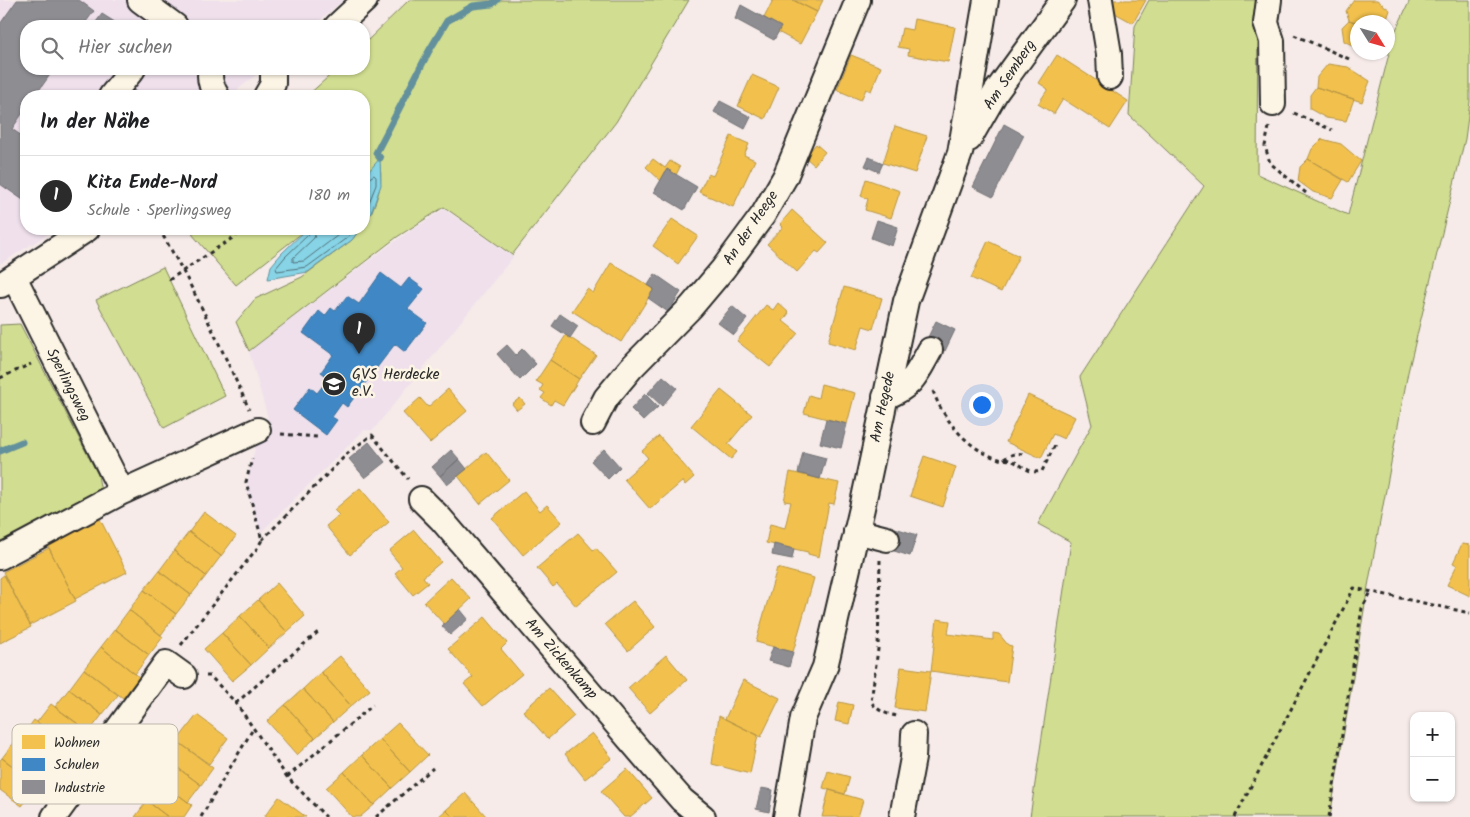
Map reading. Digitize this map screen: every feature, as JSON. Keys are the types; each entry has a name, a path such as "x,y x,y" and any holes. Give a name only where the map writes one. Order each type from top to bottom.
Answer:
{"street":[{"path":"140,0 161,20"},
{"path":"343,20 365,0"},
{"name":"An der Heege","path":"593,423 606,398 631,368 692,306 717,277 763,215 785,177 858,0"},
{"name":"Am Hegede","path":"786,817 803,718 825,666 906,301 960,153 986,0"},
{"name":"Am Semberg","path":"960,153 996,92 1063,0"},
{"path":"1100,0 1109,54 1110,77"},
{"path":"1269,0 1266,23 1272,41 1273,104"},
{"path":"116,90 128,75"},
{"path":"210,75 211,86 213,90"},
{"path":"270,90 273,84 274,75"},
{"path":"7,281 78,235"},
{"name":"Sperlingsweg","path":"7,281 52,354 122,492"},
{"path":"885,397 910,384 925,358"},
{"path":"0,557 52,531 122,492 258,430"},
{"name":"Am Zickenkamp","path":"420,499 441,519 682,800 703,817"},
{"path":"856,531 884,538"},
{"path":"122,724 166,663 184,676"},
{"path":"902,817 913,758 914,734"},
{"path":"54,817 63,804"}],"path":[{"path":"1266,23 1349,59"},
{"path":"1306,193 1270,164 1266,146 1273,104 1332,130"},
{"path":"169,280 238,235"},
{"path":"0,378 52,354"},
{"path":"925,358 934,394 943,413 952,425 978,448 1004,460 1011,460 1031,472 1042,471 1056,443"},
{"path":"258,430 317,437"},
{"path":"262,540 350,451 372,435 404,473 420,499"},
{"path":"1004,460 1009,455 1026,455"},
{"path":"884,538 878,649 871,702 883,713 902,717 911,723 914,734"},
{"path":"1235,817 1354,588 1470,613"},
{"path":"1329,817 1362,608 1371,592"},
{"path":"236,703 318,632"},
{"path":"184,676 210,676 236,703 287,777 326,817"},
{"path":"287,777 373,705"},
{"path":"201,817 253,729"},
{"path":"376,817 433,768"}],"shaded area":[{"path":"0,0 343,0 320,20 20,20 20,75 256,75 237,90 20,90 20,235 46,235 0,264"},
{"name":"GVS Herdecke e.V.","path":"444,209 513,257 373,430 364,430 261,532 247,490 250,465 262,428 268,418 249,351 398,239"}],"green space":[{"path":"409,0 689,0 616,122 512,255 444,207 397,237 249,351 236,322 255,299 302,277 352,240 356,235 370,235 370,215 377,198 381,174 379,160 370,176 370,90 314,90 330,75 370,75 370,38"},
{"path":"1149,0 1258,0 1257,174 1348,215 1387,60 1395,60 1395,32 1410,0 1470,0 1470,102 1465,139 1408,372 1368,586 1330,817 1030,817 1071,542 1038,524 1092,425 1080,377 1204,186 1129,115 1135,26"},
{"path":"193,235 299,235 236,285"},
{"path":"163,267 225,396 164,428 96,300"},
{"path":"20,324 98,475 101,492 0,542 0,325"}],"water":[{"path":"380,158 381,185 370,214 370,170"},
{"path":"301,235 356,235 352,240 308,272 268,279 271,266"}],"building: Wohnen":[{"path":"773,0 793,0 817,12 800,44 778,32 781,27 764,18"},
{"path":"793,0 823,0 817,12"},
{"path":"1108,0 1146,0 1133,23 1104,7"},
{"path":"1354,0 1377,0 1390,10 1388,15 1350,15 1350,20 1346,11"},
{"path":"914,19 955,27 948,62 908,55 909,49 898,47 902,28 912,30"},
{"path":"1350,20 1350,44 1344,41 1342,27"},
{"path":"851,55 881,67 871,91 866,89 861,100 837,90"},
{"path":"1057,55 1128,101 1110,129 1063,99 1054,114 1038,104 1048,89 1039,83"},
{"path":"1328,64 1348,67 1370,81 1362,102 1316,87 1317,77"},
{"path":"752,75 779,87 765,119 738,106"},
{"path":"1316,87 1354,99 1346,121 1326,118 1310,109 1310,95"},
{"path":"895,126 927,136 915,173 883,163"},
{"path":"731,136 749,144 744,155 755,160 733,207 699,192 708,174 713,176"},
{"path":"1322,139 1341,144 1361,161 1348,182 1308,159 1312,149"},
{"path":"816,144 825,152 814,165 805,157"},
{"path":"653,159 665,168 670,161 680,167 676,175 667,169 661,181 646,167"},
{"path":"1308,159 1343,180 1332,198 1313,192 1298,181 1300,167"},
{"path":"866,179 900,191 891,218 865,210 868,199 861,196"},
{"path":"792,210 828,243 819,253 816,251 797,272 767,244 783,227 780,224"},
{"path":"672,219 698,236 678,264 653,246"},
{"path":"988,241 1019,256 1001,292 971,278"},
{"path":"611,263 654,289 621,342 572,311 587,289 593,293"},
{"path":"844,287 882,298 873,329 863,326 856,350 828,342"},
{"path":"778,303 789,313 783,321 798,333 770,367 737,341 766,305 773,310"},
{"path":"566,335 596,355 579,379 550,360"},
{"path":"550,360 579,379 563,405 554,400 551,405 541,398 545,393 540,390 543,385 536,381"},
{"path":"821,384 855,393 847,424 804,413 809,395 818,398"},
{"path":"448,389 467,411 430,443 403,413 420,398 428,407"},
{"path":"721,390 752,415 728,444 737,452 731,459 691,426"},
{"path":"1028,395 1075,417 1064,439 1053,434 1041,458 1006,442"},
{"path":"520,398 525,404 517,410 512,404"},
{"path":"659,436 694,477 685,485 683,481 650,509 624,479 648,458 642,451"},
{"path":"486,452 509,480 480,504 458,476"},
{"path":"924,456 956,467 943,507 910,496"},
{"path":"790,472 839,483 834,504 829,503 819,557 808,554 808,552 766,543 770,524 785,528 791,502 784,501"},
{"path":"360,488 389,522 350,555 326,526 339,515 334,510"},
{"path":"524,491 540,511 547,505 562,522 523,555 492,518"},
{"path":"204,512 236,536 221,556 189,532"},
{"path":"100,519 127,572 75,599 48,546"},
{"path":"414,530 441,562 423,577 428,583 413,595 395,573 402,567 389,551"},
{"path":"189,532 221,556 206,576 174,551"},
{"path":"578,533 593,550 596,548 617,572 576,606 557,584 553,587 537,568"},
{"path":"1462,544 1470,545 1470,596 1447,585 1457,565 1453,563"},
{"path":"49,548 76,601 30,625 3,572"},
{"path":"174,551 206,576 191,595 159,571"},
{"path":"777,568 814,578 793,652 756,642"},
{"path":"159,571 191,595 176,614 144,590"},
{"path":"4,575 31,627 0,643 0,578"},
{"path":"451,577 471,599 444,624 424,602"},
{"path":"277,583 305,616 287,632 258,600"},
{"path":"144,590 176,614 161,635 129,610"},
{"path":"258,600 287,632 269,648 240,616"},
{"path":"633,601 655,627 628,651 605,624"},
{"path":"129,610 163,637 149,655 115,629"},
{"path":"240,616 269,648 251,665 222,633"},
{"path":"485,617 507,643 501,649 522,674 483,706 464,684 473,677 448,649"},
{"path":"937,619 950,621 948,634 993,640 993,633 999,634 1008,645 1012,646 1007,682 931,671"},
{"path":"115,629 149,655 135,674 101,647"},
{"path":"222,633 251,665 232,681 204,649"},
{"path":"101,647 139,677 123,698 84,669"},
{"path":"666,655 687,680 650,713 628,688"},
{"path":"340,656 370,690 351,706 321,672"},
{"path":"901,667 931,671 925,712 895,708"},
{"path":"84,669 118,695 102,715 69,689"},
{"path":"321,672 351,706 333,722 303,689"},
{"path":"743,680 780,698 761,737 725,719"},
{"path":"549,688 574,716 548,739 523,711"},
{"path":"69,689 102,715 95,724 78,724 55,707"},
{"path":"303,689 333,722 315,738 285,705"},
{"path":"839,702 853,705 849,724 835,721"},
{"path":"51,704 78,724 40,724 37,722"},
{"path":"285,705 315,738 297,755 267,721"},
{"path":"197,715 228,738 209,764 178,742"},
{"path":"719,716 758,735 750,774 712,764"},
{"path":"34,720 39,724 31,724"},
{"path":"398,723 428,755 410,772 380,739"},
{"path":"592,733 612,758 585,779 565,754"},
{"path":"380,739 410,772 392,788 362,755"},
{"path":"178,742 213,768 201,785 178,768"},
{"path":"12,745 12,766 2,758"},
{"path":"362,755 392,788 374,805 344,772"},
{"path":"2,758 12,766 12,799 0,790 0,760"},
{"path":"178,768 201,785 188,802 178,795"},
{"path":"627,769 652,798 630,817 624,817 601,791"},
{"path":"828,771 850,777 845,794 823,788"},
{"path":"344,772 374,805 360,817 352,817 326,788"},
{"path":"829,790 863,800 858,817 822,817"},
{"path":"465,793 487,817 453,817 446,810"},
{"path":"178,795 192,805 184,817 168,817 151,804 178,804"},
{"path":"279,797 306,817 264,817"},
{"path":"145,804 151,804 168,817 135,817"},
{"path":"446,810 453,817 438,817"}],"building: Schulen":[{"path":"381,273 401,288 409,278 424,289 408,309 427,323 405,352 395,344 347,407 342,403 332,417 337,420 326,435 293,410 310,387 317,393 329,378 321,372 333,355 303,333 319,311 325,316 331,308 335,311 347,296 359,304"}],"building: Industrie":[{"path":"17,0 79,0 94,11 87,20 20,20 20,75 50,75 39,90 20,90 20,117 12,129 20,135 20,198 0,184 0,24"},
{"path":"741,5 781,27 774,40 735,19"},
{"path":"102,14 112,20 98,20"},
{"path":"720,101 751,117 745,129 714,112"},
{"path":"1004,124 1024,135 993,197 973,187"},
{"path":"869,157 883,163 879,172 865,166"},
{"path":"667,169 697,187 684,210 654,192"},
{"path":"877,220 898,227 892,246 871,238"},
{"path":"655,274 681,292 668,312 648,298 654,289 648,285"},
{"path":"732,306 747,319 734,335 718,323"},
{"path":"560,314 578,326 570,338 552,326"},
{"path":"936,321 955,330 945,351 926,341"},
{"path":"507,345 516,355 522,349 536,364 520,380 497,354"},
{"path":"663,376 677,388 662,406 648,393"},
{"path":"645,394 658,407 643,421 631,409"},
{"path":"826,419 847,424 841,448 820,443"},
{"path":"369,442 385,462 365,478 349,459"},
{"path":"604,449 620,467 608,479 591,461"},
{"path":"451,450 459,459 440,476 432,467"},
{"path":"803,452 826,458 820,479 798,473"},
{"path":"459,459 467,469 447,485 440,476"},
{"path":"895,528 917,535 910,556 888,549"},
{"path":"774,544 794,549 792,559 772,555"},
{"path":"460,609 468,619 450,635 442,626"},
{"path":"773,647 793,652 789,667 768,661"},
{"path":"761,788 773,790 769,812 756,809"}],"waterway":[{"path":"380,158 376,153 429,51 447,21 473,6 492,4 497,0"},
{"path":"0,451 22,442"}],"place":[{"name":"Kita Ende-Nord","path":"359,354"},
{"name":"GVS Herdecke e.V.","path":"334,384"}]}
